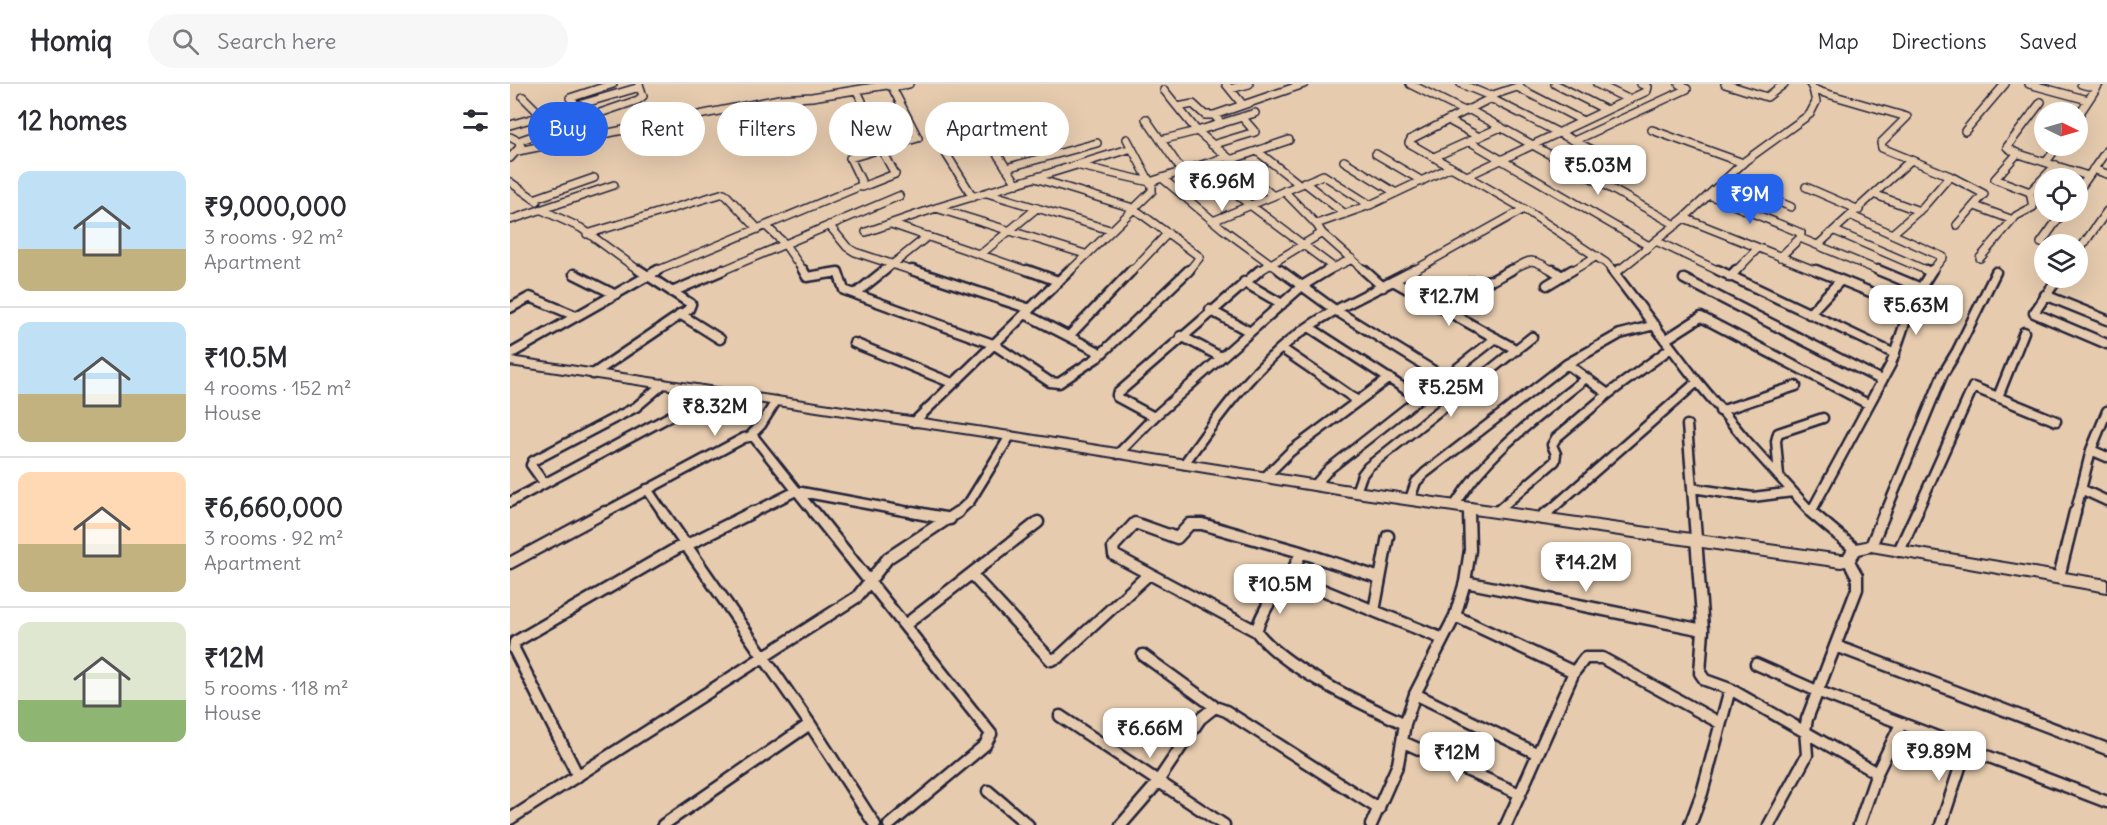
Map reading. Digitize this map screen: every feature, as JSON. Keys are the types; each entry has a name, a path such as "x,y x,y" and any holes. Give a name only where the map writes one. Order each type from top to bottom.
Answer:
{"street":[{"path":"574,102 570,98 613,84"},
{"path":"518,151 779,99 909,84"},
{"path":"1228,86 1249,84"},
{"path":"1178,107 1193,104 1205,115 1214,115 1304,84"},
{"path":"1410,84 1501,127 1676,225"},
{"path":"1461,84 1616,162 1589,177"},
{"path":"1555,84 1606,110"},
{"path":"1596,84 1628,99"},
{"path":"1467,176 1647,91 1648,87 1641,84"},
{"path":"1574,141 1687,89 1679,84"},
{"path":"1725,84 1767,97 1784,84"},
{"path":"1965,131 2005,84"},
{"path":"2030,84 2088,100 2097,86 2081,84"},
{"path":"1810,85 1907,117 1880,145 1882,148 1950,176 1984,194 1957,225"},
{"path":"1616,273 1676,225 1743,163 1814,110 1816,94 1810,85"},
{"path":"518,141 638,100 643,96 640,86 590,102"},
{"path":"889,86 898,102"},
{"path":"1228,86 1243,105"},
{"path":"1583,121 1520,86 1466,110 1409,141 1412,145 1524,209 1597,256 1616,273 1720,411 1852,555 1857,576 1857,589 1817,691 1805,730 1807,755 1768,825"},
{"path":"1164,90 1197,131 1272,195"},
{"path":"857,91 862,102"},
{"path":"522,98 528,103"},
{"path":"2034,111 2007,144 2008,149 2065,168"},
{"path":"1161,140 1255,113"},
{"path":"1214,115 1221,123"},
{"path":"1212,145 1255,132 1242,117"},
{"path":"1146,119 1182,171"},
{"path":"510,125 528,120"},
{"path":"1448,120 1479,137"},
{"path":"1434,158 1501,127"},
{"path":"913,129 918,138 913,139"},
{"path":"1652,130 1743,163"},
{"path":"510,137 518,141 521,146 510,158"},
{"path":"914,422 1152,191 1150,182 1127,139"},
{"path":"973,197 946,151 988,140 1017,184"},
{"path":"1078,165 1150,182 1289,140"},
{"path":"1469,141 1653,243 1895,354"},
{"path":"1006,168 1096,143"},
{"path":"866,232 936,208 1132,148"},
{"path":"2088,176 2107,150"},
{"path":"1257,151 1345,214"},
{"path":"2018,153 1995,179 2030,192"},
{"path":"1376,154 1422,181"},
{"path":"858,156 849,159 862,187"},
{"path":"510,354 645,276 895,174 884,156"},
{"path":"2046,162 2050,156"},
{"path":"1818,245 1876,195 1911,160"},
{"path":"1344,161 1396,193"},
{"path":"2030,192 2056,165"},
{"path":"1198,166 1248,206 1303,243 1333,267"},
{"path":"1317,225 1370,205 1450,167"},
{"path":"2093,169 2107,174"},
{"path":"1213,221 1284,190 1326,175 1370,205"},
{"path":"1892,234 1918,211 1950,176"},
{"path":"534,199 594,178"},
{"path":"587,234 724,193 784,243 807,277 838,272 842,288 993,344 1054,384 1065,380 1098,357 1200,259 1198,254 1133,208 1035,178"},
{"path":"1162,178 1213,221 1335,310 1445,378"},
{"path":"1726,179 1791,207"},
{"path":"510,182 544,208 622,256 645,276 691,304 593,374"},
{"path":"510,220 614,185"},
{"path":"1806,187 1859,210"},
{"path":"1284,190 1322,233 1383,287"},
{"path":"1980,258 2013,220 2033,207 2030,192"},
{"path":"987,193 1110,230"},
{"path":"1709,195 1802,234 1780,256"},
{"path":"1876,195 1918,211"},
{"path":"672,292 899,196"},
{"path":"1975,206 2013,220"},
{"path":"936,208 1086,254"},
{"path":"981,254 1037,208"},
{"path":"1185,464 1238,394 1281,348 1335,310 1383,287 1524,209"},
{"path":"2088,238 2107,211"},
{"path":"1811,512 1902,340 1910,308 1930,272 1943,257 1852,216"},
{"path":"1684,218 1839,282 1910,308"},
{"path":"891,224 1058,281"},
{"path":"829,225 850,250 1028,312 1097,351 1098,357"},
{"path":"1834,231 1930,272"},
{"path":"1069,336 1168,233"},
{"path":"1154,417 1117,397 1117,394 1244,282 1271,262 1322,233"},
{"path":"855,294 928,236"},
{"path":"1800,238 1921,288"},
{"path":"1730,277 1758,248"},
{"path":"1547,285 1597,256"},
{"path":"1118,454 1154,417 1302,286 1333,267 1352,259"},
{"path":"1435,304 1472,282 1493,280 1530,260 1535,260 1562,276"},
{"path":"1872,546 1943,374 1957,351 1996,272"},
{"path":"574,274 614,294"},
{"path":"1684,279 1881,380"},
{"path":"1393,281 1517,350"},
{"path":"1244,282 1282,304"},
{"path":"1809,314 1839,282"},
{"path":"2050,288 2034,311 2035,314 2107,344"},
{"path":"2045,295 2107,320"},
{"path":"510,308 530,297 576,316"},
{"path":"1210,310 1250,332"},
{"path":"680,314 720,339"},
{"path":"1497,511 1551,466 1556,457 1553,441 1701,318 1868,404"},
{"path":"1410,499 1416,482 1425,473 1567,364 1620,334 1655,325"},
{"path":"1309,327 1419,398"},
{"path":"1998,397 2024,332"},
{"path":"1181,336 1221,357"},
{"path":"1356,492 1362,475 1368,467 1532,337"},
{"path":"1315,485 1329,470 1496,338"},
{"path":"854,343 952,383"},
{"path":"1281,348 1358,401"},
{"path":"510,361 1010,436 1356,492 1697,541 1852,555 1872,546 2107,586"},
{"path":"1567,364 1608,394"},
{"path":"1265,477 1291,451 1389,378"},
{"path":"1455,506 1462,491 1486,462 1586,378"},
{"path":"1541,518 1698,382"},
{"path":"544,483 531,465 533,461 636,407 663,384"},
{"path":"1720,411 1796,386"},
{"path":"1899,551 1972,388 1978,388 2056,421"},
{"path":"510,502 682,410 699,390"},
{"path":"510,563 752,435 776,401"},
{"path":"2059,577 2091,450 2107,414"},
{"path":"1779,476 1776,441 1778,433 1823,418"},
{"path":"1687,425 1703,630 1700,673 1705,680 1730,689 1805,730 1876,773"},
{"path":"752,435 991,734 985,745 889,825"},
{"path":"510,819 857,597 888,558 961,511 979,490 1010,436"},
{"path":"2091,450 2107,457"},
{"path":"1692,488 1753,497 1793,492"},
{"path":"647,489 810,724 875,825"},
{"path":"2081,489 2107,501"},
{"path":"578,776 513,656 513,646 518,639 687,544 796,491 950,519"},
{"path":"1371,825 1394,775 1403,742 1405,724 1415,694 1455,616 1465,582 1470,550 1469,507"},
{"path":"905,625 1038,522"},
{"path":"1380,578 1202,524 1190,524 1177,538 1134,522 1113,547 1112,552 1256,631 1264,643 1321,679 1405,724"},
{"path":"1374,610 1388,536"},
{"path":"1256,631 1258,622 1299,561 1300,555 1297,551"},
{"path":"972,575 1051,660 1059,657 1149,574"},
{"path":"1289,579 1312,585 1443,639"},
{"path":"1465,582 1703,630"},
{"path":"1455,616 1575,672"},
{"path":"1836,646 2107,749"},
{"path":"1143,655 1215,707 1226,711 1322,775 1379,809"},
{"path":"1506,825 1575,672 1585,658 1602,658 1720,723"},
{"path":"1756,664 1817,691 2107,802"},
{"path":"1690,825 1702,793 1730,689"},
{"path":"1415,694 1538,754"},
{"path":"1121,825 1157,782 1200,720 1215,707"},
{"path":"1060,716 1219,824"},
{"path":"1859,825 1876,773 1900,723"},
{"path":"663,825 810,724"},
{"path":"1403,742 1520,794"},
{"path":"1941,825 1966,749"},
{"path":"988,791 1028,825"}]}
